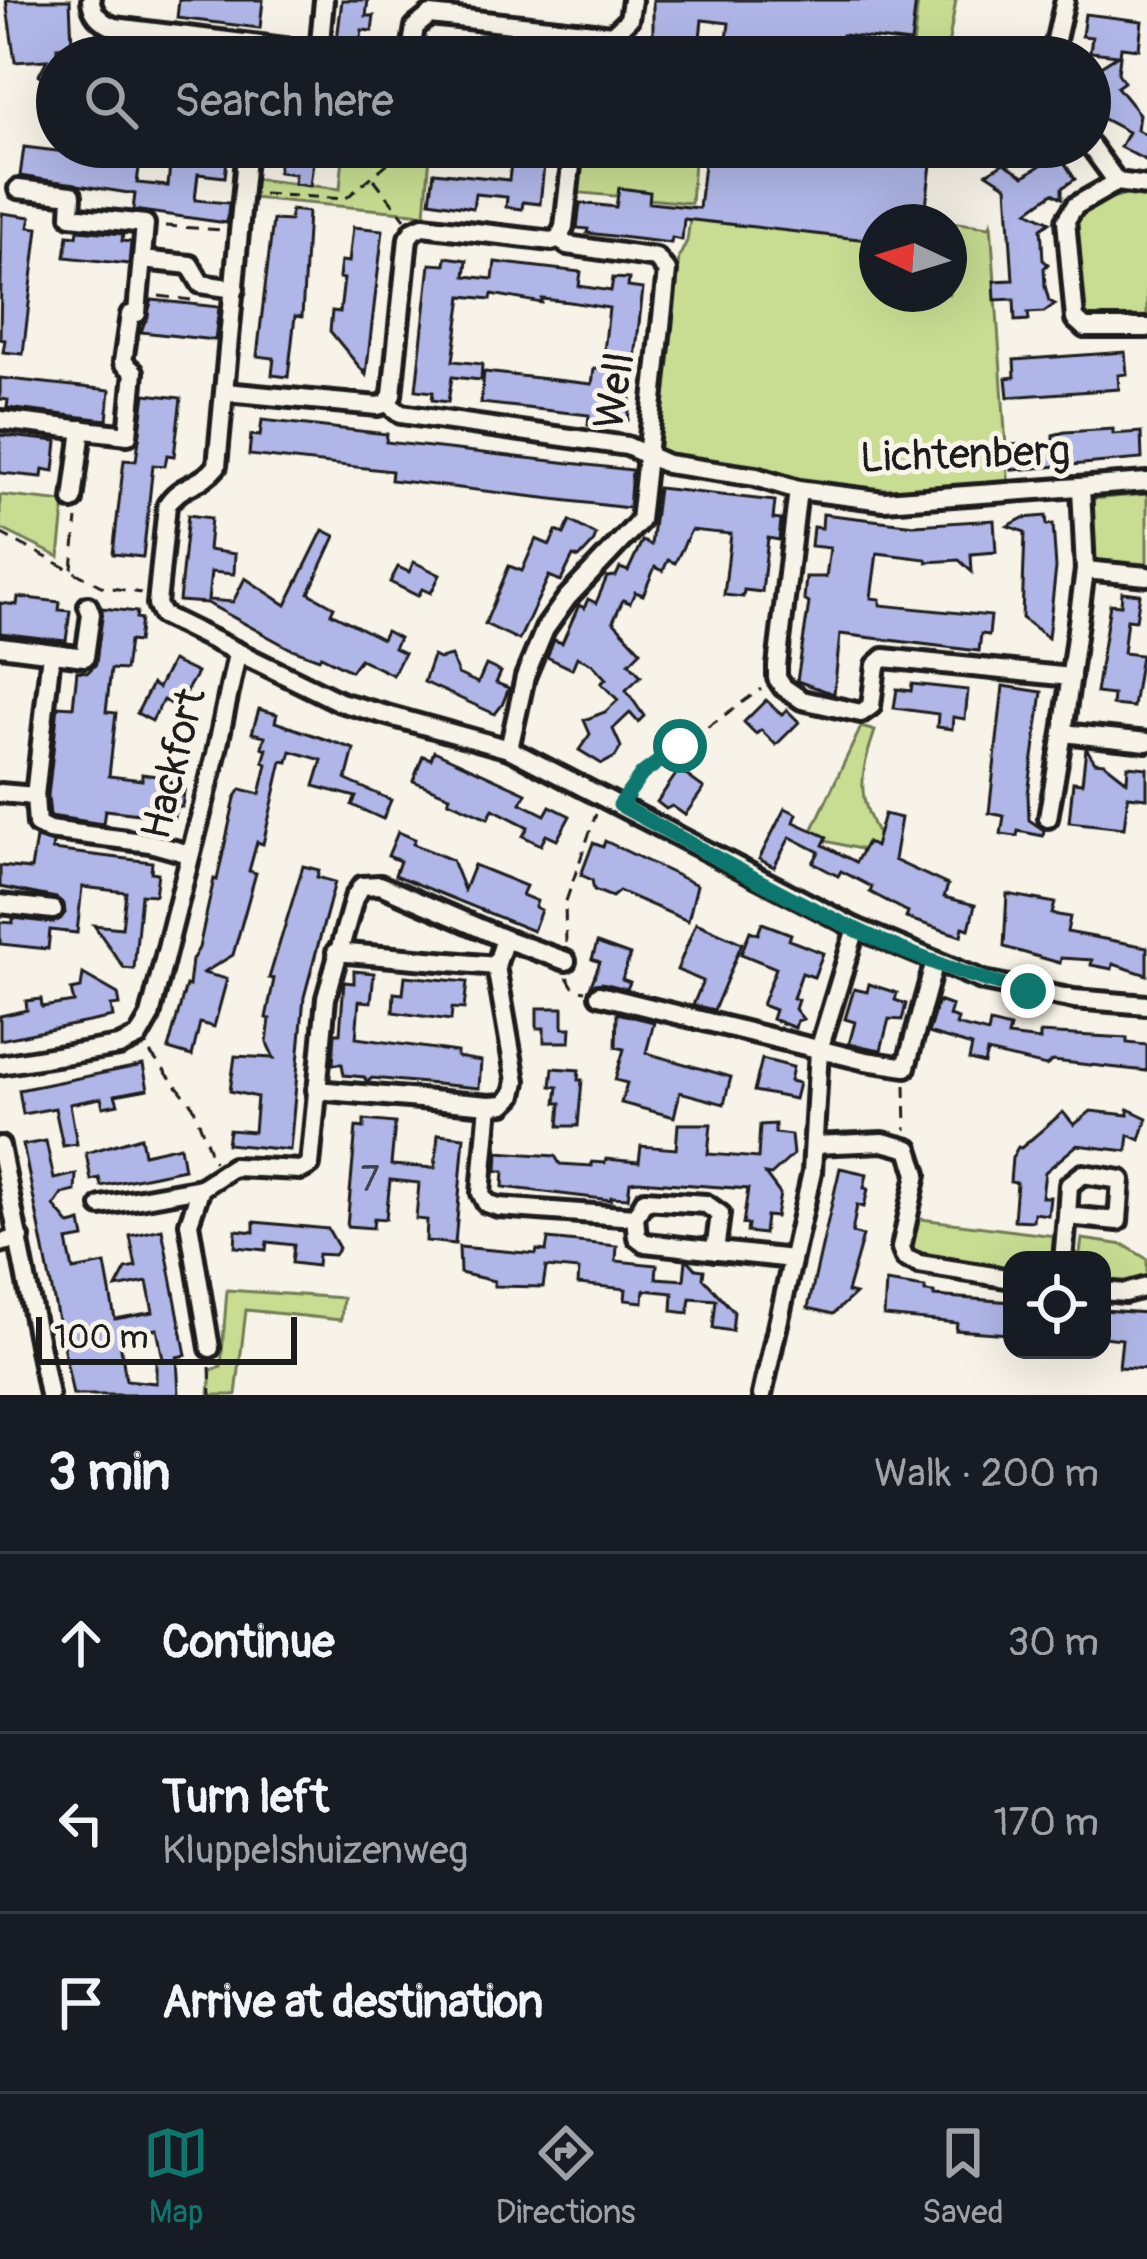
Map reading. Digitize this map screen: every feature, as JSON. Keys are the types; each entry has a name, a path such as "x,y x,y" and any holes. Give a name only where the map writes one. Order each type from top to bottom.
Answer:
{"street":[{"path":"92,0 103,23 167,36"},
{"path":"321,36 324,0"},
{"path":"414,36 415,27 430,15 612,35 629,19 632,0"},
{"path":"1057,36 1065,0"},
{"path":"585,32 585,36"},
{"path":"158,595 167,505 176,491 205,481 218,466 245,168"},
{"path":"387,403 392,395 408,238 413,230 423,226 552,241 564,226 571,168"},
{"path":"1107,168 1117,182"},
{"path":"1147,186 1117,182 1068,213 1075,319 1085,328 1147,328"},
{"path":"0,420 128,435 134,372 123,362 130,315 137,313 145,224 70,217 72,195 19,188"},
{"name":"Well","path":"225,392 378,406 387,403 401,414 627,446 647,454 665,264 656,258 567,244 559,238"},
{"path":"142,260 190,265 201,284 235,297"},
{"path":"74,500 82,429"},
{"path":"509,749 525,677 545,629 567,598 640,521 647,454"},
{"name":"Lichtenberg","path":"647,454 667,464 756,477 798,490 884,501 1147,482"},
{"path":"1048,818 1085,570 1081,488"},
{"path":"798,490 777,678 783,687 802,700 852,713 871,706 877,665 884,658 1071,677"},
{"path":"1085,570 1147,576"},
{"name":"Hackfort","path":"137,1037 150,1016 237,654 161,615 158,595"},
{"path":"0,646 85,657 88,607"},
{"path":"51,652 34,819 41,828 150,843 189,854"},
{"path":"237,654 340,702 509,749 856,928 984,981 1147,1005"},
{"path":"1063,733 1147,742"},
{"path":"0,793 35,796"},
{"path":"209,1348 189,1222 201,1188 219,1172 233,1166 306,1169 310,1165 326,998 336,952 362,886 380,885 566,961"},
{"path":"0,904 53,910"},
{"path":"762,1395 812,1172 819,1050 856,928"},
{"path":"316,1090 505,1104 516,1081 496,966 505,939"},
{"path":"336,952 496,966"},
{"path":"598,995 905,1067 934,961"},
{"path":"0,1065 119,1046 137,1037"},
{"path":"489,1105 481,1193 487,1202 498,1207 635,1217"},
{"path":"814,1145 883,1142 909,1149 917,1174 901,1248 905,1258 1003,1278"},
{"path":"0,1146 49,1395"},
{"path":"101,1206 201,1188"},
{"path":"715,1251 720,1214 706,1204 645,1200 635,1217 637,1237 645,1243 715,1251 792,1259"},
{"path":"1064,1251 1067,1216"},
{"path":"0,1243 20,1238"},
{"path":"1111,1292 1147,1287"}],"path":[{"path":"243,192 345,199 383,168"},
{"path":"373,177 413,230"},
{"path":"145,224 240,232"},
{"path":"139,294 235,297"},
{"path":"72,570 78,507 74,500"},
{"path":"0,533 101,586 158,595"},
{"path":"620,805 642,774 777,678"},
{"path":"598,995 569,985 566,904 602,796"},
{"path":"137,1037 193,1106 219,1172"},
{"path":"905,1067 909,1149"},
{"path":"209,1348 211,1395"}],"green space":[{"path":"918,0 956,0 950,36 914,36"},
{"path":"342,168 429,168 425,214 251,198 254,179 340,189"},
{"path":"573,168 694,168 691,203 571,192"},
{"path":"1138,194 1147,200 1147,316 1088,317 1081,309 1076,218 1104,200"},
{"path":"690,218 859,235 859,312 967,312 967,224 989,227 991,223 1009,491 909,499 789,485 659,455 679,257"},
{"path":"1147,494 1147,568 1090,562 1088,505 1092,499"},
{"path":"0,495 65,502 59,557 0,528"},
{"path":"861,727 875,731 864,768 864,796 889,856 809,837"},
{"path":"913,1218 1063,1237 1061,1251 1003,1251 1003,1269 931,1260 910,1244"},
{"path":"1082,1239 1124,1245 1147,1259 1147,1277 1127,1288 1111,1287 1111,1251 1080,1251"},
{"path":"227,1290 343,1298 341,1320 246,1310 236,1395 209,1395 211,1370 221,1367"}],"building":[{"path":"6,0 70,0 72,36 36,36 36,61 15,62"},
{"path":"179,0 263,0 260,28 177,18"},
{"path":"342,0 368,0 366,16 374,16 372,31 338,36"},
{"path":"653,0 916,0 912,36 727,36 729,23 702,20 700,36 653,36"},
{"path":"1085,14 1142,21 1139,49 1121,47 1118,73 1124,82 1117,87 1139,114 1137,130 1147,135 1147,161 1120,147 1128,132 1111,123 1111,59 1118,55 1111,54 1111,36 1082,36"},
{"path":"24,147 36,148 36,168 139,168 137,183 168,186 170,168 226,168 225,177 198,174 195,200 229,203 227,223 133,210 135,194 20,176"},
{"path":"278,168 312,168 310,186 294,184 295,174 278,172"},
{"path":"510,168 544,168 540,204 506,207 507,197 475,194 473,208 430,201 434,172 509,180"},
{"path":"704,168 931,168 926,204 859,204 859,239 684,219 682,240 672,238 671,243 577,228 580,203 616,207 619,188 650,192 649,203 699,208"},
{"path":"1012,168 1024,176 1036,168 1068,168 1075,179 1062,188 1062,198 1053,193 1028,211 1050,222 1041,228 1043,260 1048,264 1045,286 1049,301 1055,304 1044,312 1028,313 1029,320 1015,321 1014,299 995,300 994,281 1013,280 1007,186 987,173"},
{"path":"291,210 308,212 302,317 295,316 288,377 272,375 274,358 257,356 273,220 290,221"},
{"path":"2,213 31,217 29,227 38,228 23,354 3,352 5,340 0,339"},
{"path":"353,227 383,230 366,375 330,331 332,311 340,312 341,261 349,262"},
{"path":"78,230 123,234 122,241 131,242 129,264 65,257 68,235 77,236"},
{"path":"446,257 467,260 465,276 493,279 495,262 581,272 579,286 611,291 613,278 629,279 628,287 643,289 628,420 609,418 608,427 588,425 589,415 481,403 484,372 592,384 594,369 602,369 609,308 570,302 542,299 542,303 492,294 491,299 462,296 453,361 482,364 481,380 452,377 448,402 432,400 433,392 416,390 430,264 445,265"},
{"path":"152,300 219,307 215,340 141,332"},
{"path":"1125,352 1127,374 1118,375 1119,389 1008,397 1006,378 1015,377 1014,360"},
{"path":"0,378 110,390 107,420 7,408 8,400 0,399"},
{"path":"145,394 181,398 174,456 167,455 165,466 153,465 143,557 113,554 124,460 136,461"},
{"path":"262,420 387,434 386,442 632,470 629,508 391,480 392,471 249,455 251,435 260,436"},
{"path":"1113,429 1113,434 1141,432 1142,459 1012,470 1011,445 1053,442 1053,435 1065,432"},
{"path":"0,435 57,441 54,471 43,469 42,477 0,473"},
{"path":"658,488 775,501 773,519 781,520 779,540 768,538 762,592 724,595 731,534 691,530 675,563 668,560 663,571 655,567 643,595 635,592 630,603 623,600 613,621 641,651 629,663 641,676 626,690 644,716 638,722 630,713 613,729 621,747 602,764 579,750 590,734 584,720 605,712 618,700 601,683 606,679 592,664 577,657 572,669 547,657 554,640 562,643 579,605 584,608 588,599 596,603 607,577 616,576 620,568 628,571 642,541 651,545"},
{"path":"823,514 915,525 994,520 996,552 971,554 972,572 959,560 927,562 877,553 871,598 880,599 880,605 991,616 989,635 981,634 979,651 840,634 834,694 797,681 809,603 804,600 806,577 826,577 830,548 811,546 813,527 822,528"},
{"path":"188,515 211,518 208,550 235,554 234,574 211,572 208,600 233,602 245,578 286,605 323,530 335,536 309,593 334,607 331,613 382,639 386,631 399,638 394,648 404,653 393,675 360,659 351,671 321,656 289,648 207,603 179,601"},
{"path":"1046,516 1047,525 1053,524 1056,568 1048,638 1022,618 1025,532 1008,526 1023,518"},
{"path":"570,521 596,535 593,543 579,558 573,556 561,581 549,576 519,640 485,624 509,566 522,571 536,539 550,545 556,531 564,534"},
{"path":"414,562 440,575 431,593 422,589 418,596 390,582 398,567 409,572"},
{"path":"1122,592 1140,594 1136,620 1127,619 1123,653 1141,655 1133,707 1112,705 1113,695 1096,693 1110,604 1121,605"},
{"path":"18,597 60,602 59,610 70,611 66,641 0,633 0,603 17,605"},
{"path":"102,608 137,612 136,618 141,619 138,642 129,641 125,670 111,669 106,712 116,713 109,776 142,780 142,774 185,785 182,807 176,807 174,818 105,810 103,824 50,816 58,706 73,707 77,671 88,672 96,664"},
{"path":"433,656 451,656 458,674 478,683 486,665 501,672 496,683 509,688 495,714 424,682"},
{"path":"172,661 197,673 177,707 163,700 152,721 137,713 152,684 158,688"},
{"path":"912,684 968,690 965,719 953,717 952,729 937,727 938,714 894,708 897,689 911,691"},
{"path":"1003,686 1042,692 1028,794 1029,820 1044,830 1043,836 1018,831 1017,836 1001,834 1004,816 989,813"},
{"path":"766,700 782,715 787,710 799,722 776,745 744,722"},
{"path":"259,709 277,714 275,722 354,749 346,780 391,800 383,819 352,805 356,797 314,786 322,760 291,751 288,762 282,761 263,844 257,842 249,871 256,873 233,955 203,973 227,979 214,1027 200,1023 192,1056 168,1049 189,986 235,798 241,789 260,794 267,749 262,747 265,736 252,733"},
{"path":"1086,748 1095,762 1104,763 1127,781 1128,766 1147,768 1147,798 1128,796 1124,828 1069,822 1073,782 1082,783"},
{"path":"434,751 526,793 521,803 545,815 550,806 570,816 557,840 546,835 541,845 523,836 528,827 493,809 488,818 413,781 423,756 431,759"},
{"path":"679,770 704,788 685,815 657,802"},
{"path":"785,808 797,814 794,822 827,837 823,845 856,862 867,842 875,847 884,814 901,818 894,860 948,885 944,897 975,905 969,929 963,927 961,936 906,918 908,912 870,892 872,887 813,863 819,852 790,837 774,867 759,859"},
{"path":"398,832 415,839 413,844 452,860 464,890 474,865 526,886 522,895 537,901 535,907 541,910 533,931 395,875 400,861 388,856"},
{"path":"36,838 53,843 52,850 152,862 151,872 158,873 155,895 141,894 134,969 124,968 94,925 122,928 126,892 82,887 77,933 50,930 48,949 0,944 0,922 13,923 13,918 53,923 65,913 64,904 56,898 0,887 0,866 31,869"},
{"path":"605,841 697,885 688,921 619,891 612,897 594,890 592,880 581,875 593,843 603,847"},
{"path":"303,866 335,882 304,997 290,1150 227,1144 229,1130 254,1132 257,1097 230,1091 235,1056 274,1058 267,1043 270,1019 266,1018 274,979 269,978"},
{"path":"1007,894 1055,903 1052,914 1070,917 1067,932 1147,947 1147,975 1113,964 1112,969 1091,965 1092,960 1061,958 1060,963 1004,947"},
{"path":"696,923 742,943 714,1010 693,1005 703,981 677,970"},
{"path":"762,923 823,953 814,977 802,973 793,998 798,1000 795,1009 803,1019 795,1028 772,1019 775,1010 762,1005 776,968 741,954 750,931 758,934"},
{"path":"597,943 630,955 622,979 630,982 627,989 591,985 600,962 592,959"},
{"path":"354,971 374,973 371,1002 359,1001 356,1038 457,1052 457,1057 481,1061 479,1088 372,1078 367,1082 364,1077 344,1075 342,1064 333,1064 335,1033 340,1033 344,982 354,983"},
{"path":"83,974 118,994 120,1005 111,1006 113,1017 0,1040 0,1016 27,1010 26,1001 41,999 42,1007 74,1002 71,990 81,988"},
{"path":"405,976 467,982 464,1009 452,1008 451,1020 393,1012 394,993 403,994"},
{"path":"869,984 897,993 895,1000 906,1004 902,1020 889,1019 881,1050 849,1044 855,1022 845,1019 854,989 867,992"},
{"path":"938,1001 952,1006 949,1016 958,1019 956,1025 988,1033 990,1023 1010,1028 1008,1036 1040,1040 1040,1033 1127,1038 1127,1043 1147,1045 1147,1071 1053,1061 1046,1066 987,1052 984,1064 969,1060 972,1046 928,1033"},
{"path":"537,1008 563,1008 563,1028 571,1028 570,1042 544,1042 544,1028 537,1028"},
{"path":"617,1013 654,1022 646,1053 731,1077 724,1104 680,1092 674,1117 621,1103 627,1083 615,1080 624,1049 616,1047"},
{"path":"762,1059 793,1067 790,1081 799,1083 795,1099 754,1091"},
{"path":"143,1065 148,1089 115,1095 118,1104 103,1107 101,1098 70,1104 77,1144 63,1146 55,1108 23,1114 19,1090"},
{"path":"553,1068 579,1070 578,1126 559,1126 561,1103 556,1103 558,1087 551,1086"},
{"path":"1128,1109 1147,1118 1140,1140 1129,1135 1127,1151 1077,1145 1045,1172 1042,1197 1050,1197 1048,1215 1034,1213 1033,1221 1014,1220 1017,1183 1010,1182 1018,1147 1063,1112 1074,1125 1091,1111 1128,1115"},
{"path":"364,1120 395,1123 391,1165 435,1168 438,1134 464,1137 455,1244 426,1241 427,1220 416,1219 419,1183 390,1180 386,1219 374,1218 373,1228 347,1226 356,1127 364,1128"},
{"path":"678,1124 711,1124 708,1154 758,1158 760,1125 775,1124 775,1133 791,1135 793,1155 771,1175 765,1174 780,1194 776,1217 766,1216 764,1234 747,1232 748,1225 743,1224 748,1189 638,1181 630,1182 628,1198 611,1200 503,1187 504,1171 497,1171 498,1152 555,1156 560,1164 592,1166 606,1159 639,1162 641,1146 676,1149"},
{"path":"141,1137 144,1154 180,1146 184,1169 101,1186 99,1178 91,1180 86,1153"},
{"path":"46,1141 54,1179 76,1174 75,1191 62,1194 54,1206 70,1225 81,1222 84,1238 67,1241 73,1270 105,1264 115,1319 153,1312 147,1282 116,1288 126,1269 136,1267 130,1236 162,1229 186,1355 177,1357 179,1395 73,1395 23,1145","holes":["157,1329 163,1359 156,1361 156,1383 126,1380 119,1335"]},
{"path":"840,1168 867,1174 864,1188 868,1189 864,1207 857,1205 852,1233 863,1236 847,1292 855,1294 833,1314 808,1308"},
{"path":"254,1222 328,1229 339,1248 334,1255 318,1254 317,1266 292,1263 294,1245 267,1242 266,1250 235,1247 236,1230 254,1232"},
{"path":"548,1239 617,1246 616,1261 657,1265 656,1278 684,1280 689,1261 704,1270 703,1278 734,1312 732,1331 713,1328 716,1300 690,1298 688,1313 672,1311 673,1293 644,1290 643,1302 625,1300 626,1289 578,1284 579,1270 546,1267 543,1287 494,1286 494,1281 460,1273 459,1247 536,1254 546,1251"},
{"path":"886,1282 925,1288 934,1296 1003,1301 1003,1334 956,1330 957,1323 884,1316"},
{"path":"1111,1311 1147,1313 1147,1369 1119,1367 1122,1339 1111,1338"}],"route":[{"path":"680,746 642,774 620,805 856,928 984,981 1028,991"}]}
